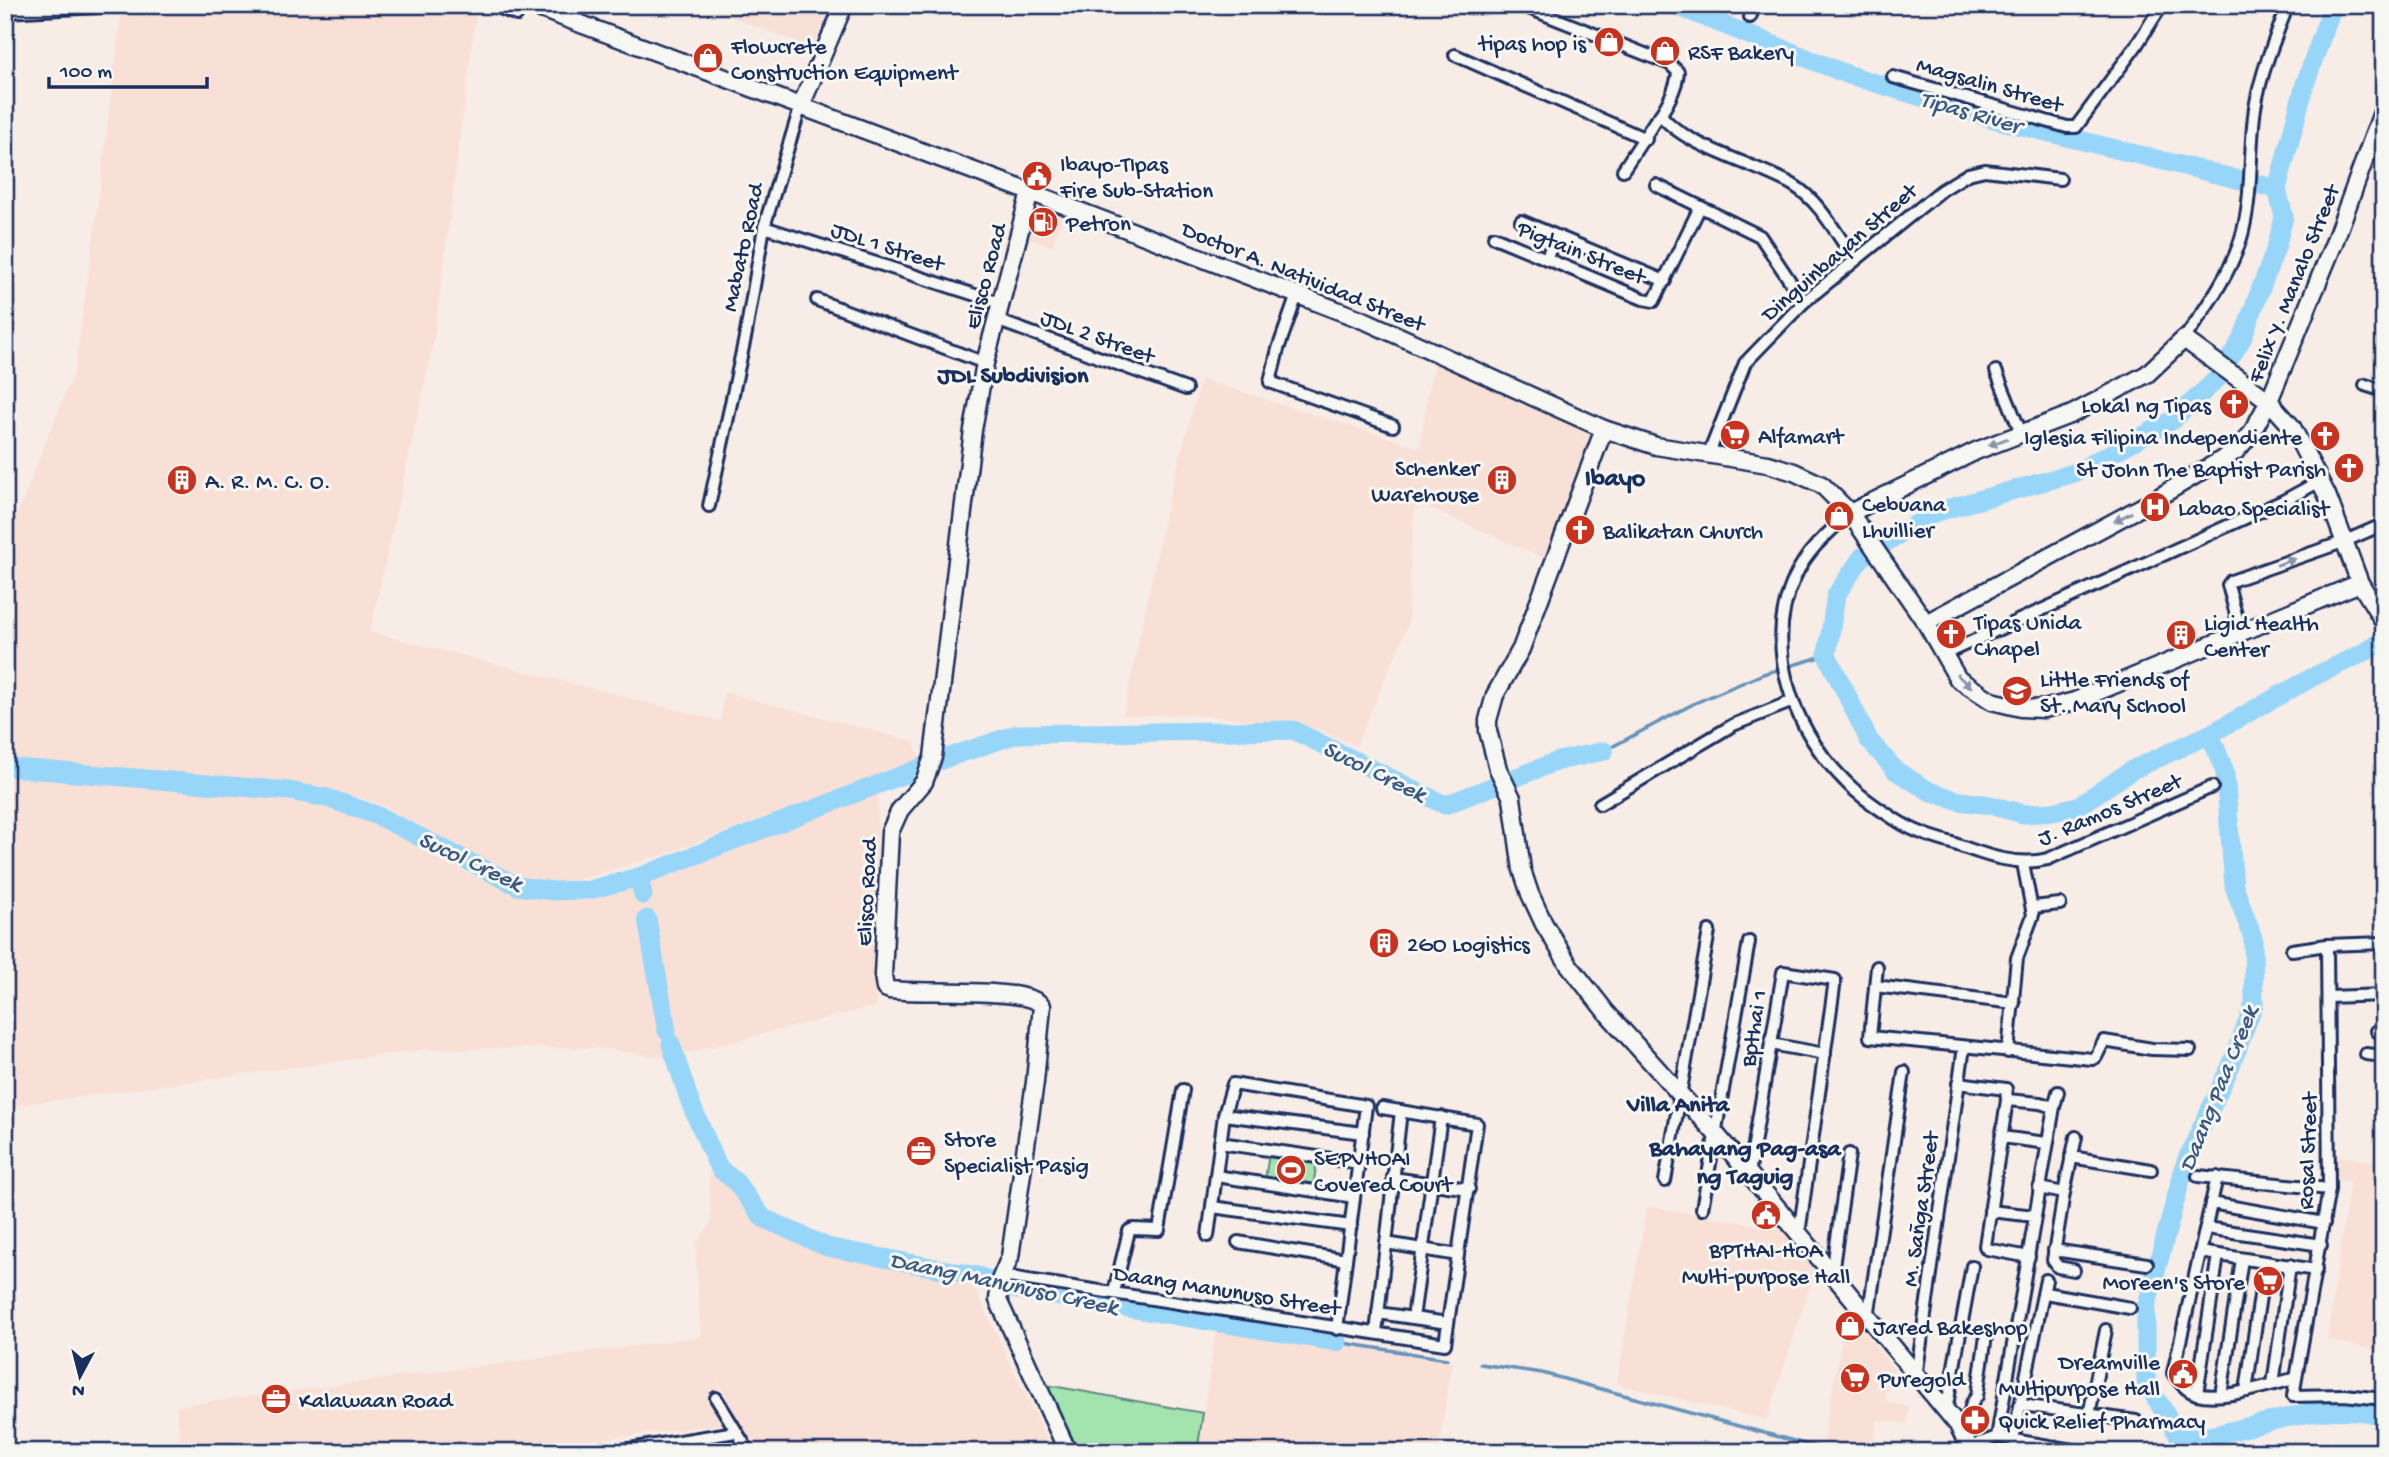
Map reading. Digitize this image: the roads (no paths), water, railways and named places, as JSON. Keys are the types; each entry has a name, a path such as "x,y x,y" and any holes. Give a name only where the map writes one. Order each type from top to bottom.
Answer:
{"main road":[{"name":"Mabato Road","path":"800,108 844,5"},
{"name":"Doctor A. Natividad Street","path":"524,10 1030,192 1368,322 1604,429 1656,446 1768,464 1822,485 1850,513 1883,558 1926,623 1958,679 1992,701 2021,708 2043,709 2075,701 2241,633"},
{"name":"Felix Y. Manalo Street","path":"1926,623 2147,504 2227,456 2251,434 2269,401 2334,243 2384,107"},
{"name":"Elisco Road","path":"1000,1282 1010,1257 1035,1082 1042,1006 1035,998 1000,994 890,990 885,988 883,975 890,832 900,810 924,782 933,757 973,430 985,363 1030,192"},
{"path":"1850,513 1965,456 2072,414 2147,374 2184,339 2269,401 2292,426 2320,481 2360,583 2384,622"},
{"path":"1604,429 1521,649 1495,695 1488,720 1488,731 1500,775 1512,799 1522,870 1544,924 1569,964 1606,1012 1716,1134 1946,1411 1968,1444"},
{"path":"2241,633 2360,583"},
{"path":"1000,1282 998,1300 1068,1452"}],"street":[{"path":"501,5 500,8 524,10"},
{"path":"1521,5 1670,64 1678,72 1661,115 1623,170"},
{"path":"1750,17 1755,5"},
{"name":"Magsalin Street","path":"1893,77 2067,127 2076,127 2136,46 2162,5"},
{"path":"2184,339 2216,294 2239,242 2249,194 2255,108 2269,55 2288,5"},
{"path":"5,12 98,7"},
{"path":"1455,55 1646,138"},
{"name":"Mabato Road","path":"709,506 746,333 764,227 800,108"},
{"path":"1661,115 1677,132 1795,186 1818,207 1855,260"},
{"name":"Dinguinbayan Street","path":"1708,456 1745,363 1804,302 1942,190 1968,174 1985,170 2060,179"},
{"path":"1656,186 1755,232 1765,240 1804,302"},
{"name":"Pigtain Street","path":"1494,237 1654,302 1700,207"},
{"path":"1521,220 1665,281"},
{"name":"JDL 1 Street","path":"764,227 1000,303"},
{"path":"1546,259 1556,236"},
{"path":"1297,295 1278,349 1270,382 1393,426"},
{"path":"817,300 985,363"},
{"name":"JDL 2 Street","path":"996,320 1186,389"},
{"path":"1996,370 2021,433"},
{"path":"2365,385 2384,391"},
{"path":"1942,655 2285,500 2320,481"},
{"name":"J. Ramos Street","path":"1850,513 1815,544 1794,577 1781,624 1784,674 1793,701 1819,751 1846,782 1898,821 1922,833 2022,863 2048,859 2212,787"},
{"path":"2241,633 2228,585 2231,580 2343,542 2384,524"},
{"path":"1600,804 1734,725 1793,701"},
{"name":"J. Ramos Street","path":"2008,1052 2017,958 2034,915 2022,863"},
{"path":"2033,907 2060,904"},
{"path":"1665,1181 1682,1097 1709,931"},
{"path":"1702,1209 1749,942"},
{"path":"2292,950 2327,945 2384,943"},
{"name":"Rosal Street","path":"2327,945 2329,1189 2293,1396 2344,1395 2384,1399"},
{"path":"1877,967 1870,1037 2092,1059 2096,1057 2104,1041 2152,1049 2190,1050"},
{"name":"Bpthai 1","path":"1749,1174 1783,972 1835,980 1825,1054"},
{"path":"1875,986 2014,1003"},
{"path":"2328,997 2384,995"},
{"path":"1770,1044 1825,1054 1799,1234"},
{"name":"M. Sañga Street","path":"1916,1377 1964,1047"},
{"path":"2366,1054 2384,1056"},
{"path":"1868,1318 1904,1072"},
{"path":"1208,1236 1224,1115 1231,1087 1236,1083 1366,1106 1337,1329"},
{"path":"1958,1083 2006,1090 2007,1100 1986,1249 2029,1257"},
{"path":"1114,1292 1129,1231 1159,1230 1183,1090"},
{"path":"1997,1437 2046,1143 2058,1092"},
{"path":"2007,1100 2054,1107"},
{"path":"1378,1313 1448,1323 1477,1124 1382,1108"},
{"path":"1376,1333 1401,1111"},
{"path":"1224,1115 1363,1133"},
{"path":"1413,1318 1441,1117"},
{"path":"2002,1137 2046,1143"},
{"path":"2074,1270 2053,1264 2076,1137"},
{"path":"1220,1143 1359,1163"},
{"path":"1832,1274 1849,1154"},
{"path":"2071,1157 2151,1170"},
{"path":"2198,1175 2329,1189"},
{"path":"1216,1176 1354,1197"},
{"path":"2217,1177 2173,1373 2183,1386 2197,1394 2221,1395 2294,1379"},
{"path":"1394,1178 1469,1189"},
{"path":"2039,1188 2064,1193"},
{"path":"2211,1203 2324,1223"},
{"path":"1212,1207 1351,1226"},
{"path":"1990,1211 2035,1216"},
{"path":"2206,1228 2321,1245"},
{"path":"1238,1242 1346,1260"},
{"path":"1386,1244 1458,1255"},
{"path":"2054,1250 2147,1265"},
{"path":"2200,1252 2316,1270"},
{"path":"2197,1394 2218,1255"},
{"path":"2221,1395 2242,1259"},
{"path":"2246,1391 2265,1262"},
{"path":"2273,1384 2290,1265"},
{"path":"1946,1411 1972,1266"},
{"path":"2014,1440 2046,1280"},
{"name":"Daang Manunuso Street","path":"1000,1282 1114,1292 1445,1344 1448,1323"},
{"path":"2045,1293 2130,1308"},
{"path":"2089,1415 2106,1330"},
{"path":"1986,1336 1977,1396 1972,1403 1968,1444 1997,1437 2084,1452"},
{"path":"716,1398 749,1452"},
{"path":"2022,1405 2136,1421"},
{"path":"611,1452 736,1432"}],"waterway":[{"name":"Tipas River","path":"1674,5 1849,75 1990,118 2277,189"},
{"name":"Daang Paa Creek","path":"2180,1438 2146,1382 2146,1308 2186,1161 2232,1063 2254,1004 2253,938 2234,886 2225,772 2210,734 2132,770 2078,806 2053,812 2023,814 1931,792 1896,771 1869,740 1827,655 1836,595 1862,557 1936,512 2074,473 2173,420 2218,378 2242,339 2276,248 2284,217 2277,189 2305,84 2333,5"},
{"path":"2210,734 2313,677 2369,650 2384,638"},
{"name":"Sucol Creek","path":"1604,751 1695,703 1763,674 1827,655"},
{"name":"Sucol Creek","path":"941,760 1017,734 1293,730 1445,805 1558,761 1604,751"},
{"name":"Sucol Creek","path":"5,767 289,791 327,798 376,815 518,886 553,891 589,890 639,877 923,767"},
{"name":"Daang Manunuso Creek","path":"639,877 643,895"},
{"name":"Daang Manunuso Creek","path":"647,919 667,1031"},
{"name":"Daang Manunuso Creek","path":"671,1044 690,1102 721,1170 735,1181 763,1218 827,1247 978,1276 1013,1289 1337,1342"},
{"name":"Daang Manunuso Creek","path":"1337,1342 1447,1359"},
{"name":"Daang Manunuso Creek","path":"1480,1364 1542,1373 1835,1452"},
{"path":"2180,1438 2210,1436 2294,1416 2329,1411 2347,1410 2384,1416"}],"place":[{"name":"tipas hop is","path":"1609,42"},
{"name":"RSF Bakery","path":"1665,51"},
{"name":"Flowcrete Construction Equipment","path":"708,58"},
{"name":"Ibayo-TIpas Fire Sub-Station","path":"1037,176"},
{"name":"Petron","path":"1043,222"},
{"name":"Lokal ng Tipas","path":"2234,404"},
{"name":"Alfamart","path":"1735,435"},
{"name":"Iglesia Filipina Independiente","path":"2325,436"},
{"name":"St John The Baptist Parish","path":"2349,468"},
{"name":"A. R. M. C. O.","path":"182,480"},
{"name":"Schenker Warehouse","path":"1502,480"},
{"name":"Labao Specialist","path":"2155,507"},
{"name":"Cebuana Lhuillier","path":"1839,516"},
{"name":"Balikatan Church","path":"1580,530"},
{"name":"Tipas Unida Chapel","path":"1951,634"},
{"name":"Ligid Health Center","path":"2181,635"},
{"name":"Little Friends of St. Mary School","path":"2017,691"},
{"name":"2GO Logistics","path":"1384,943"},
{"name":"Store Specialist Pasig","path":"921,1151"},
{"name":"SEPVHOAI Covered Court","path":"1291,1170"},
{"name":"BPTHAI-HOA Multi-purpose Hall","path":"1766,1215"},
{"name":"Moreen's Store","path":"2268,1281"},
{"name":"Jared Bakeshop","path":"1850,1326"},
{"name":"Dreamville Multipurpose Hall","path":"2183,1374"},
{"name":"Puregold","path":"1855,1378"},
{"name":"Kalawaan Road","path":"276,1399"},
{"name":"Quick Relief Pharmacy","path":"1975,1420"}],"district":[{"name":"JDL Subdivision","path":"1013,374"},
{"name":"Ibayo","path":"1615,476"},
{"name":"Villa Anita","path":"1678,1103"},
{"name":"Bahayang Pag-asa ng Taguig","path":"1745,1161"}]}
